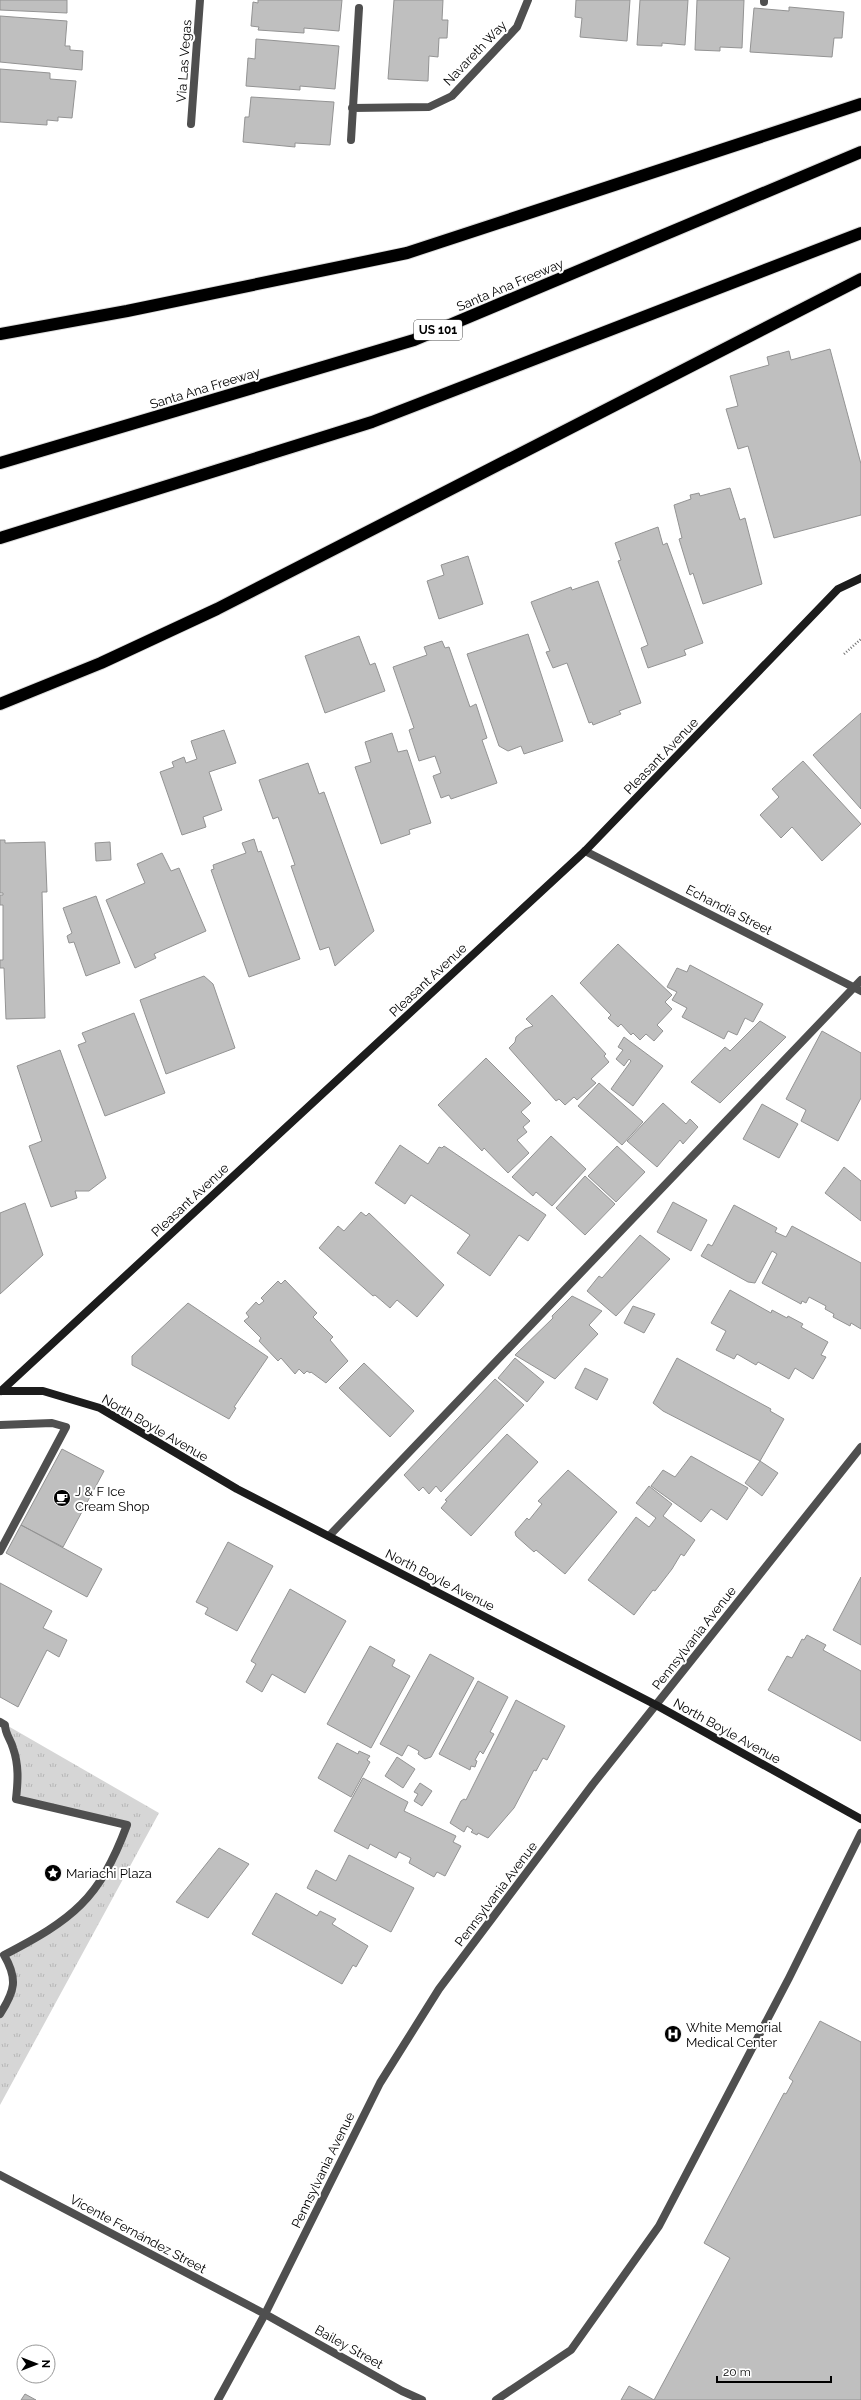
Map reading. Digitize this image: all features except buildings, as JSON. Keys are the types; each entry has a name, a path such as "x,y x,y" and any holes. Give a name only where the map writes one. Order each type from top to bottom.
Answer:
{"highway":[{"path":"0,334 126,312 407,253 861,104"},
{"name":"Santa Ana Freeway","path":"0,464 414,340 861,152"},
{"path":"0,538 372,422 861,232"},
{"path":"0,704 101,663 217,609 861,279"}],"main road":[{"name":"Pleasant Avenue","path":"1,1391 585,851 838,589 861,578"},
{"name":"North Boyle Avenue","path":"1,1391 43,1391 100,1408 237,1489 656,1705 861,1819"}],"street":[{"name":"Via Las Vegas","path":"191,124 200,0"},
{"name":"Navareth Way","path":"352,108 429,107 452,96 517,27 528,0"},
{"path":"351,140 359,8"},
{"name":"Echandia Street","path":"585,851 857,989"},
{"path":"329,1536 857,989 861,980"},
{"path":"0,1425 52,1423 66,1427 0,1550"},
{"name":"Pennsylvania Avenue","path":"218,2400 265,2314 380,2083 439,1989 593,1784 861,1447"},
{"path":"0,1722 5,1725 5,1732 13,1748 19,1776 16,1799 126,1825 115,1856 96,1890 74,1912 44,1934 4,1955 13,1970 13,1991 0,2014"},
{"path":"496,2400 571,2350 659,2226 789,1978 861,1832"},
{"name":"Vicente Fernández Street","path":"0,2175 265,2314"},
{"name":"Bailey Street","path":"265,2314 402,2391 422,2400"}],"path":[{"path":"844,654 861,639"}],"green space":[{"path":"8,1726 159,1813 0,2105 0,2017 14,1992 7,1955 91,1897 127,1825 18,1797"}],"place":[{"name":"J & F Ice Cream Shop","path":"62,1498"},
{"name":"Mariachi Plaza","path":"53,1873"},
{"name":"White Memorial Medical Center","path":"673,2034"}]}
